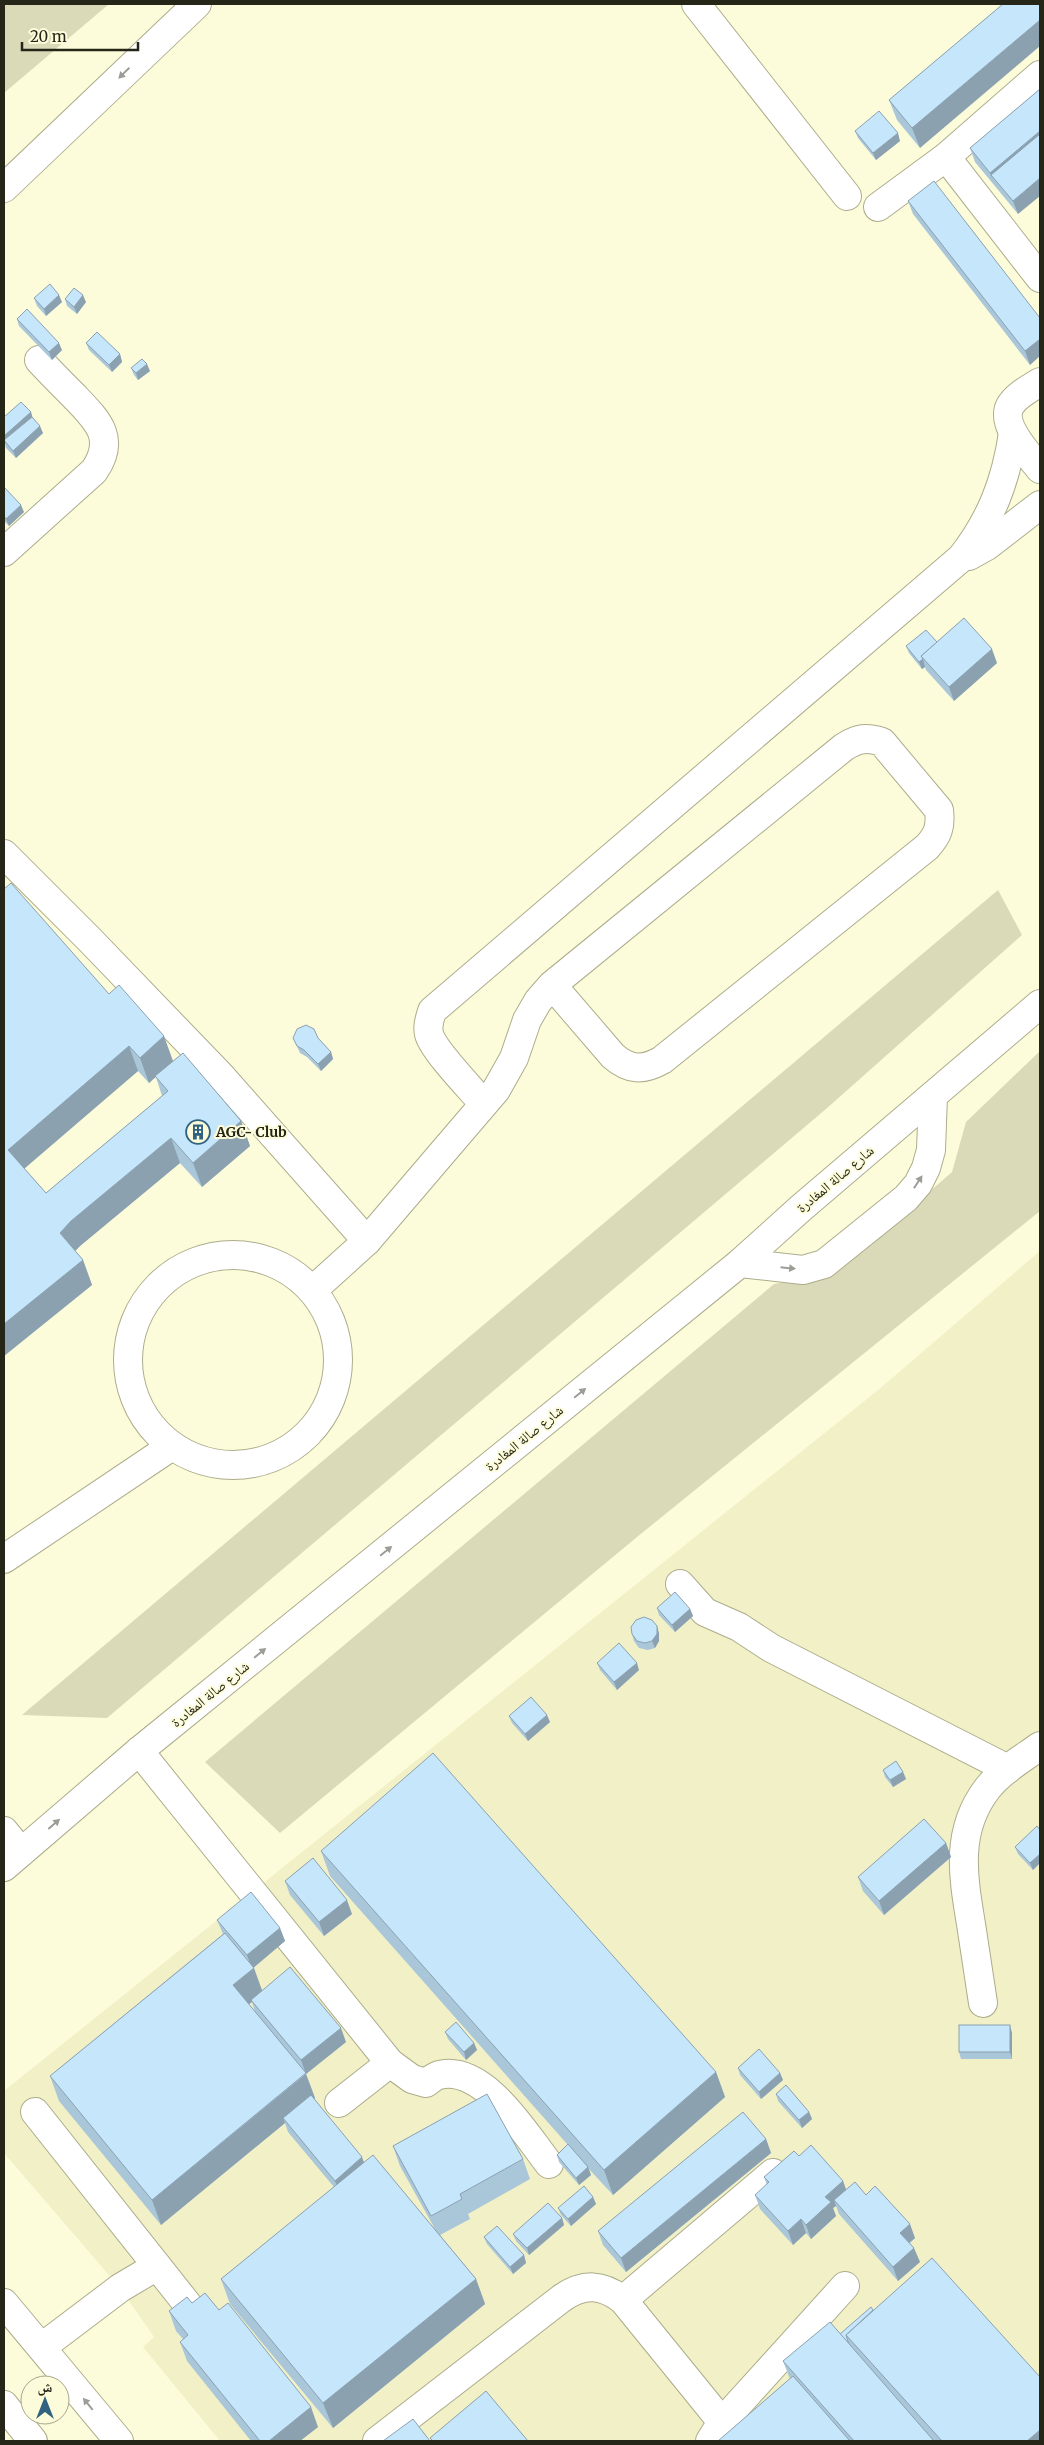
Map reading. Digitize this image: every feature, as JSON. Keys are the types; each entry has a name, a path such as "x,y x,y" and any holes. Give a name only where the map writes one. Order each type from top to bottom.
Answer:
{"main road":[{"path":"4,188 197,4"},
{"path":"696,4 847,196"},
{"path":"878,207 946,157 1040,74"},
{"path":"946,157 1040,278"},
{"path":"4,552 94,471 102,458 105,444 102,429 94,416 39,360"},
{"path":"1040,382 1016,399 1010,406 1007,416 1013,433 1040,469"},
{"path":"483,1103 435,1046 429,1034 428,1022 432,1011 961,558 978,536 992,512 1002,486 1013,433"},
{"path":"961,558 987,546 1040,505"},
{"path":"313,1290 367,1241 506,1075 527,1020 538,1001 552,985 836,753 855,740 869,738 882,742 939,810 941,824 936,837 927,847 662,1060 650,1067 636,1069 623,1065 613,1056 552,985"},
{"path":"4,854 221,1076 367,1241"},
{"name":"شارع صالة المغادرة","path":"12,1860 139,1751 740,1263 801,1208 1040,1004"},
{"path":"740,1263 802,1270 824,1264 906,1198 918,1184 926,1168 931,1150 933,1096"},
{"path":"221,1255 247,1255 272,1261 294,1274 313,1290 328,1311 336,1335 339,1361 336,1386 326,1410 312,1430 293,1447 270,1458 245,1464 219,1464 203,1460 172,1446 153,1429 138,1408 130,1384 127,1358 130,1333 140,1310 154,1289 173,1272 196,1261 221,1255"},
{"path":"4,1559 172,1446"},
{"path":"680,1584 705,1612 739,1627 771,1648 1008,1769"},
{"path":"983,2003 962,1873 964,1843 972,1815 987,1789 1008,1769 1040,1746"},
{"path":"139,1751 390,2063 400,2073 412,2080 426,2083 438,2075 453,2074 467,2078 480,2085 492,2094 549,2164"},
{"path":"4,1831 12,1860"},
{"path":"339,2103 390,2063"},
{"path":"35,2112 188,2305"},
{"path":"623,2300 773,2173"},
{"path":"42,2347 120,2288 157,2266"},
{"path":"377,2441 573,2291 586,2287 600,2287 613,2292 623,2300 716,2432 846,2286"},
{"path":"4,2303 119,2441"},
{"path":"4,2405 33,2441"}],"shaded area":[{"path":"4,4 109,4 4,93"},
{"path":"998,890 1022,935 826,1109 107,1718 22,1715"},
{"path":"1040,1051 1040,1211 637,1537 280,1833 205,1762 774,1284 836,1273 952,1172 966,1122"},
{"path":"1040,1251 1040,2441 220,2441 143,2347 154,2337 120,2288 4,2153 4,2091 877,1391"}],"building":[{"path":"1003,4 1040,4 1040,20 912,128 889,100"},
{"path":"1040,89 1040,131 990,173 970,148"},
{"path":"879,111 898,133 873,153 855,131"},
{"path":"1040,134 1040,178 1013,201 991,175"},
{"path":"934,181 1040,318 1040,339 1025,351 908,201"},
{"path":"50,284 59,295 44,309 34,298"},
{"path":"74,288 83,295 74,307 65,299"},
{"path":"27,309 59,343 49,352 17,319"},
{"path":"97,332 120,354 109,365 86,343"},
{"path":"142,359 147,364 136,373 131,368"},
{"path":"21,402 31,412 4,436 4,417"},
{"path":"32,417 40,426 13,451 4,440"},
{"path":"4,487 21,505 6,519 4,516"},
{"path":"964,618 992,649 949,687 921,656"},
{"path":"926,630 937,642 921,656 923,659 919,662 906,646"},
{"name":"AGC- Club","path":"11,883 109,994 119,985 164,1036 140,1058 129,1046 8,1150 46,1193 168,1091 155,1076 183,1053 241,1121 193,1163 171,1138 71,1221 60,1233 83,1260 4,1324 4,889"},
{"path":"306,1025 314,1029 318,1038 331,1052 318,1064 304,1050 297,1046 293,1038 297,1029"},
{"path":"675,1592 690,1609 672,1625 657,1608"},
{"path":"644,1617 652,1620 657,1626 657,1634 652,1641 645,1643 637,1641 632,1634 631,1627 636,1620"},
{"path":"619,1643 637,1663 614,1682 597,1663"},
{"path":"531,1697 547,1715 525,1734 509,1716"},
{"path":"433,1753 716,2072 604,2170 321,1851"},
{"path":"896,1761 903,1772 890,1780 883,1770"},
{"path":"924,1819 946,1843 879,1901 858,1877"},
{"path":"1037,1826 1040,1830 1040,1854 1030,1863 1015,1847"},
{"path":"313,1858 347,1900 319,1922 285,1881"},
{"path":"251,1892 280,1928 247,1955 217,1920"},
{"path":"225,1933 254,1968 233,1985 306,2073 152,2200 50,2076"},
{"path":"290,1967 341,2028 301,2060 251,2000"},
{"path":"456,2022 474,2043 464,2052 445,2032"},
{"path":"959,2025 1010,2025 1010,2052 959,2052"},
{"path":"759,2049 780,2073 759,2092 738,2068"},
{"path":"786,2085 809,2112 799,2120 776,2094"},
{"path":"487,2094 523,2159 460,2194 462,2199 431,2216 393,2146"},
{"path":"311,2095 362,2157 335,2181 283,2118"},
{"path":"743,2112 766,2139 621,2258 598,2231"},
{"path":"568,2144 588,2167 576,2178 557,2155"},
{"path":"811,2145 843,2181 825,2197 831,2202 806,2225 801,2219 788,2231 755,2195 769,2182 764,2177 794,2151 799,2156"},
{"path":"373,2155 476,2279 323,2403 221,2279"},
{"path":"855,2182 866,2195 875,2186 910,2224 900,2233 914,2248 893,2267 834,2200"},
{"path":"584,2186 593,2197 568,2219 558,2208"},
{"path":"548,2203 562,2218 527,2248 513,2234"},
{"path":"497,2226 524,2255 510,2267 484,2237"},
{"path":"932,2258 1040,2377 1040,2430 1027,2441 942,2441 846,2335"},
{"path":"205,2293 219,2310 228,2303 311,2407 269,2441 260,2441 180,2342 188,2335 169,2311 187,2297 192,2303"},
{"path":"871,2307 873,2310 846,2335 849,2345 840,2334"},
{"path":"830,2322 934,2441 854,2441 783,2361"},
{"path":"793,2376 850,2441 718,2441"},
{"path":"486,2391 528,2441 433,2441 430,2438"},
{"path":"413,2419 430,2441 383,2441"}],"place":[{"name":"AGC- Club","path":"198,1132"}]}
